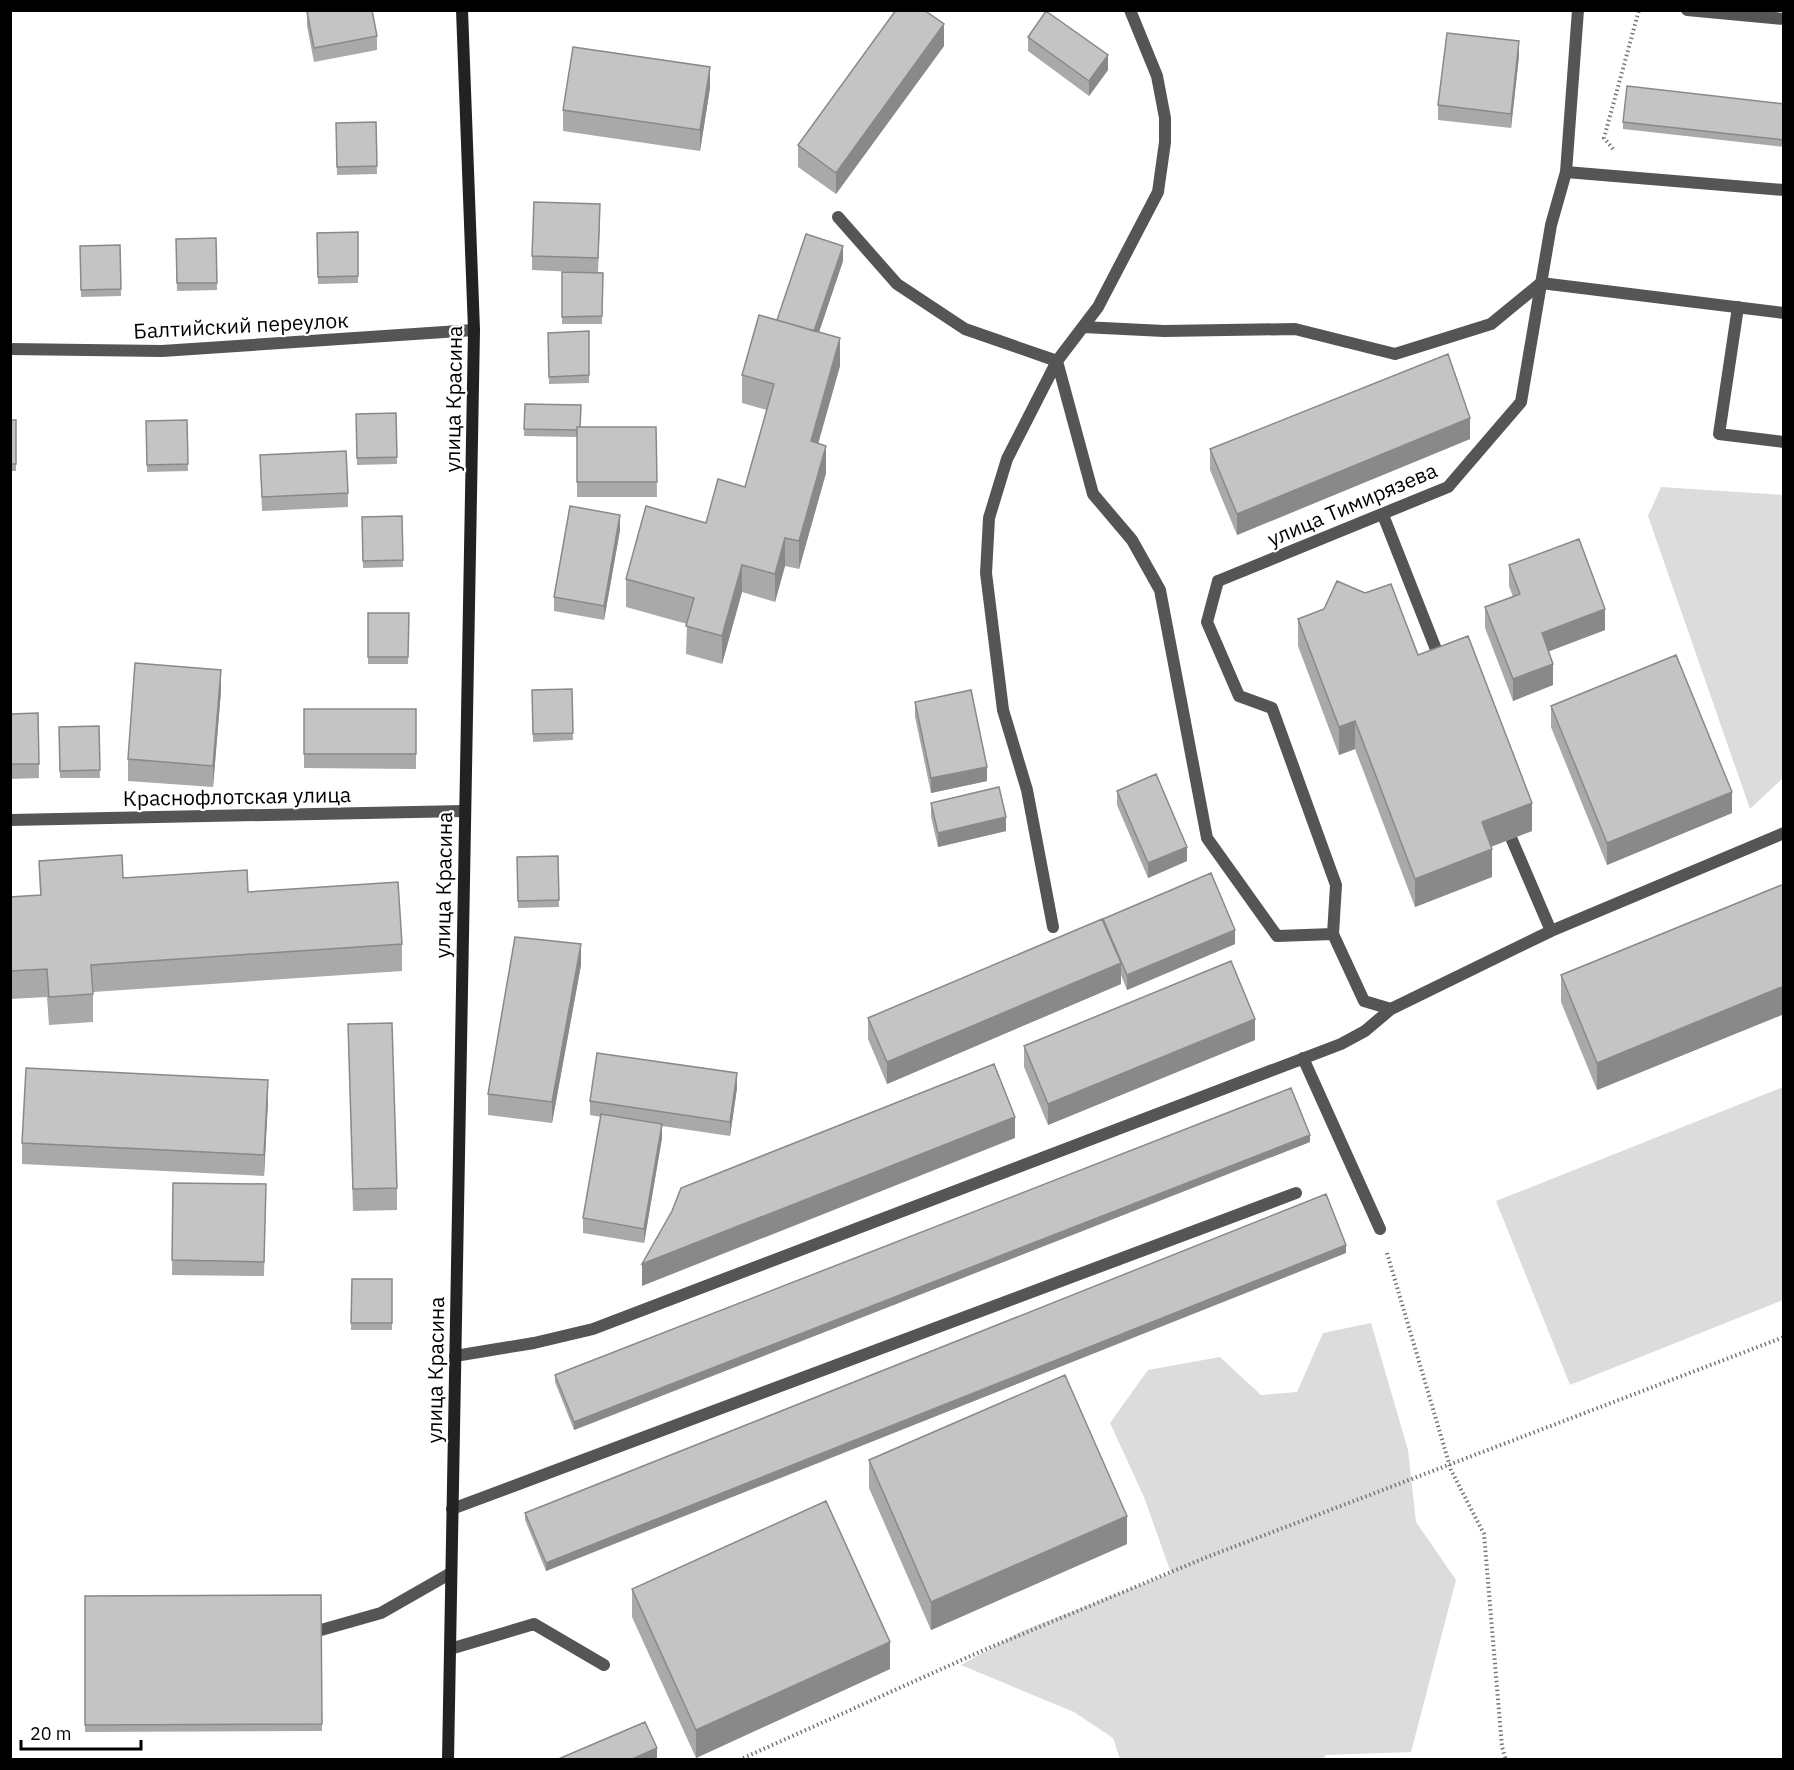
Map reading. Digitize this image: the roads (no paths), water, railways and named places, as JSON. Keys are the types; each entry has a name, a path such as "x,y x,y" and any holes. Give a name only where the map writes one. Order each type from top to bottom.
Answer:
{"street":[{"name":"улица Красина","path":"448,1760 474,330 462,10"},
{"path":"1053,927 1027,790 1003,710 986,573 989,518 1007,459 1057,361 1098,307 1158,192 1165,118 1157,76 1130,10"},
{"name":"улица Тимирязева","path":"1333,934 1336,885 1272,708 1239,696 1207,622 1218,581 1448,487 1521,402 1551,225 1566,172 1578,10"},
{"path":"1687,10 1784,19"},
{"path":"1566,172 1784,190"},
{"path":"838,218 897,284 965,329 1057,361"},
{"path":"1083,327 1164,331 1295,329 1395,354 1491,324 1541,283 1784,313"},
{"path":"1738,307 1719,434 1784,442"},
{"name":"Балтийский переулок","path":"10,349 162,351 474,330"},
{"path":"1057,361 1093,494 1132,540 1160,590 1207,838 1277,936 1333,934 1364,1001 1391,1009"},
{"path":"1383,515 1445,672"},
{"name":"Краснофлотская улица","path":"10,820 464,811"},
{"path":"1503,817 1551,931"},
{"path":"455,1356 593,1329 1341,1044 1365,1030 1391,1009 1551,931 1784,833"},
{"path":"1303,1058 1380,1229"},
{"path":"452,1509 1296,1193"},
{"path":"321,1630 381,1613 451,1573"},
{"path":"450,1649 534,1624 604,1665"}]}
